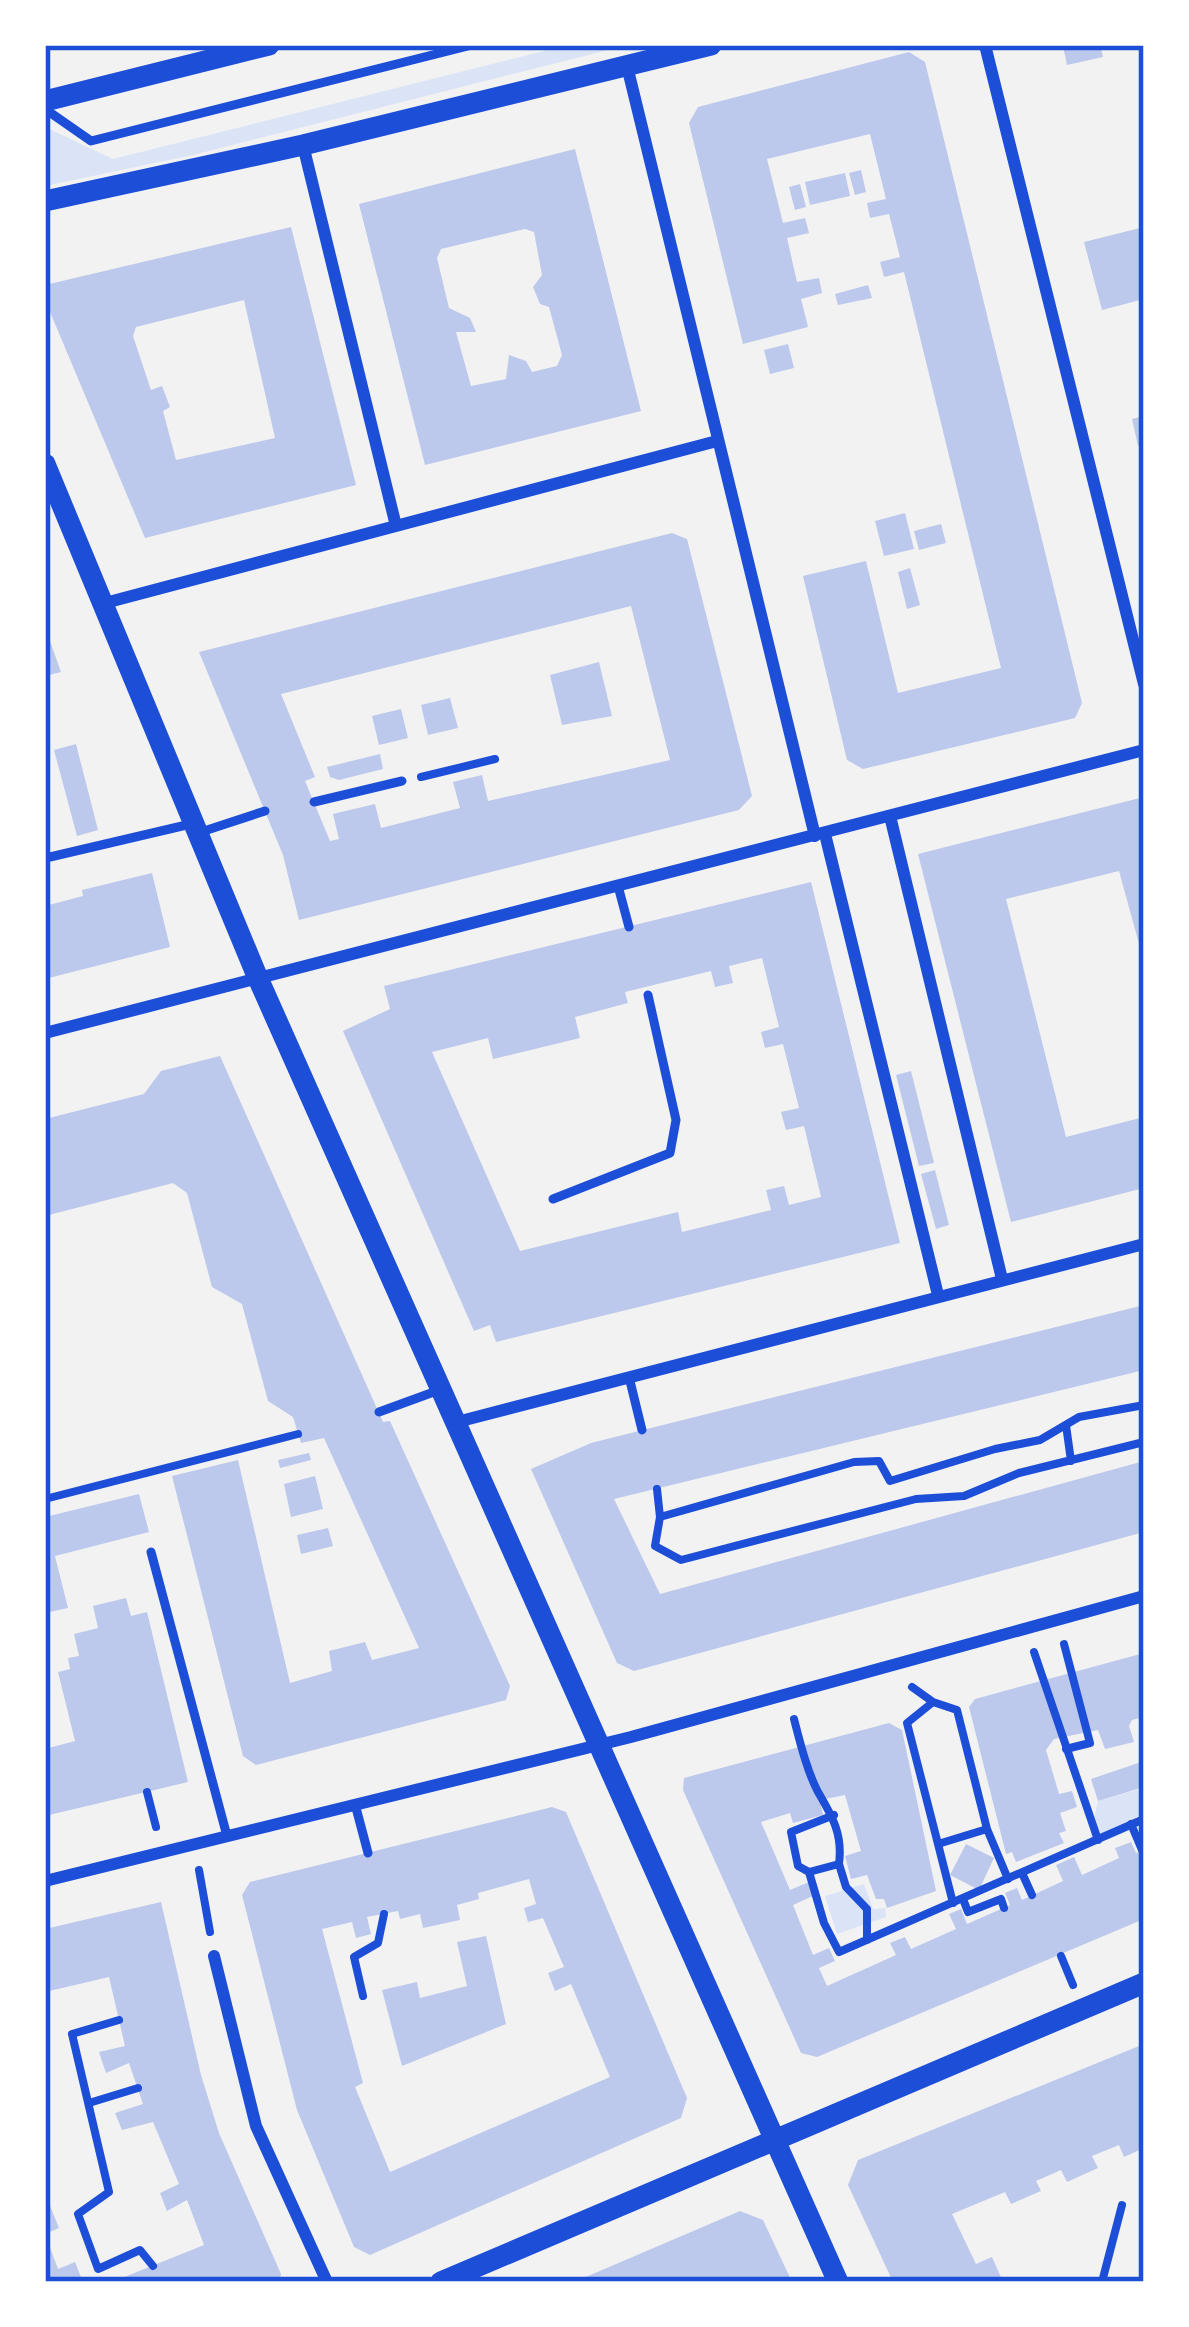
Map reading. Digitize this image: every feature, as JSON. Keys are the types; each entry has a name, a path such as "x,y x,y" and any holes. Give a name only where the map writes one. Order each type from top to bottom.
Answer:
{"street":[{"path":"45,105 269,45"},
{"path":"45,201 303,145 711,45"},
{"path":"985,45 1144,684"},
{"path":"627,66 717,441 938,1295"},
{"path":"303,145 396,526"},
{"path":"105,602 717,441"},
{"path":"45,464 257,976 838,2282"},
{"path":"45,1033 1144,750"},
{"path":"890,816 1002,1280"},
{"path":"457,1422 1144,1244"},
{"path":"45,1881 602,1744 1144,1596"},
{"path":"214,1956 256,2126 327,2282"},
{"path":"441,2282 1144,1983"}],"lane":[{"path":"45,105 91,141 472,45"},
{"path":"314,802 402,781"},
{"path":"50,857 265,811"},
{"path":"618,886 628,927"},
{"path":"553,1199 670,1153 676,1120 648,995"},
{"path":"629,1377 643,1430"},
{"path":"379,1412 442,1389"},
{"path":"151,1552 227,1837"},
{"path":"355,1804 368,1853"}],"path":[{"path":"402,781 496,759"},
{"path":"660,1516 854,1462 878,1461 890,1481 1040,1440 1079,1417 1144,1405"},
{"path":"1066,1425 1072,1461"},
{"path":"45,1499 298,1434"},
{"path":"657,1489 660,1516 655,1546 681,1560 916,1498 964,1496 1019,1473 1144,1442"},
{"path":"883,1667 933,1702 957,1710 987,1829 1008,1880"},
{"path":"1066,1749 1090,1743 1072,1668"},
{"path":"1042,1676 1098,1840"},
{"path":"933,1702 907,1724 938,1844 958,1901 968,1912 1001,1899 1004,1908"},
{"path":"800,1743 819,1793 834,1816 846,1887 867,1909 867,1940"},
{"path":"147,1792 162,1852"},
{"path":"834,1816 791,1832 798,1866 809,1872 839,1864"},
{"path":"809,1872 824,1923 839,1952 1144,1819"},
{"path":"1131,1824 1142,1850"},
{"path":"938,1844 987,1829"},
{"path":"194,1845 214,1956"},
{"path":"1022,1873 1032,1895"},
{"path":"363,1996 354,1957 378,1943 384,1914"},
{"path":"119,2020 72,2034 109,2192 78,2214 98,2269 140,2250 153,2266"},
{"path":"89,2103 138,2088"},
{"path":"1102,2282 1122,2205"}],"shaded area":[{"path":"568,45 628,45 193,155 45,186 45,127 113,159"},
{"path":"1144,1788 1144,1814 1090,1839 1098,1801"},
{"path":"864,1884 873,1909 885,1908 886,1917 837,1934 825,1896"}],"building":[{"path":"1100,45 1103,57 1067,65 1063,46"},
{"path":"909,52 925,62 1082,703 1075,718 863,769 847,760 803,576 866,561 898,693 1001,668 904,272 884,277 880,262 900,257 889,214 870,218 867,203 886,199 870,134 767,159 783,223 805,218 809,233 787,238 797,282 819,278 822,293 801,299 808,327 743,344 689,123 698,107"},
{"path":"575,149 641,411 425,465 359,204","holes":["525,229 534,232 542,275 533,287 540,304 549,307 562,355 557,366 532,372 526,361 509,355 506,379 471,386 456,332 476,332 470,318 449,308 437,258 441,249"]},
{"path":"861,170 866,192 855,195 849,173"},
{"path":"845,173 850,196 810,205 805,182"},
{"path":"800,184 806,207 795,210 789,187"},
{"path":"291,227 356,485 145,538 45,300 45,285","holes":["244,300 275,438 176,460 163,411 170,407 162,386 151,390 133,336 136,327"]},
{"path":"1144,227 1144,299 1102,310 1084,242"},
{"path":"868,285 872,298 838,305 835,294"},
{"path":"788,344 794,368 770,374 764,350"},
{"path":"1144,416 1144,444 1138,446 1132,419"},
{"path":"905,513 914,549 884,556 875,521"},
{"path":"941,524 946,543 919,550 914,531"},
{"path":"672,533 687,539 752,796 739,810 299,920 283,855 199,652","holes":["631,606 670,760 488,801 482,775 453,782 460,808 381,828 375,804 333,814 339,839 330,841 305,781 315,777 281,694"]},
{"path":"910,568 920,605 907,609 898,572"},
{"path":"45,627 61,672 45,676"},
{"path":"599,662 612,716 562,725 550,675"},
{"path":"450,698 458,728 428,735 421,705"},
{"path":"401,709 408,738 379,745 372,716"},
{"path":"76,744 98,830 77,836 54,750"},
{"path":"380,754 383,769 339,780 330,777 327,767"},
{"path":"1144,797 1144,962 1119,871 1006,899 1066,1137 1144,1117 1144,1188 1011,1222 918,854"},
{"path":"152,873 170,947 45,979 45,906 83,896 82,890"},
{"path":"811,882 900,1243 496,1342 490,1325 474,1331 343,1031 390,1009 384,986","holes":["762,958 779,1027 761,1032 765,1048 783,1044 799,1108 781,1112 786,1130 804,1126 821,1197 789,1205 784,1186 766,1190 771,1210 682,1232 678,1212 520,1251 432,1052 488,1038 493,1059 580,1038 575,1017 628,1003 625,992 711,971 715,987 733,983 729,966"]},
{"path":"220,1056 383,1422 390,1421 510,1686 506,1700 256,1765 243,1756 172,1476 238,1460 290,1683 332,1671 329,1651 365,1642 372,1660 419,1648 324,1438 301,1443 293,1417 268,1401 242,1304 212,1287 187,1193 173,1183 45,1216 45,1119 144,1094 161,1071"},
{"path":"911,1071 934,1163 919,1166 896,1075"},
{"path":"935,1170 949,1225 936,1229 921,1174"},
{"path":"1144,1305 1144,1370 614,1499 660,1594 1144,1461 1144,1532 634,1671 617,1663 531,1469 591,1443"},
{"path":"309,1453 311,1460 280,1468 278,1460"},
{"path":"315,1476 323,1509 291,1517 284,1484"},
{"path":"139,1494 149,1532 55,1556 68,1608 45,1613 45,1517"},
{"path":"328,1528 333,1546 301,1554 297,1535"},
{"path":"126,1598 131,1616 147,1612 188,1782 45,1816 45,1749 75,1741 58,1672 70,1669 68,1658 79,1656 74,1634 98,1628 93,1606"},
{"path":"1144,1653 1144,1717 1132,1720 1129,1726 1134,1742 1105,1749 1098,1730 1054,1739 1046,1750 1059,1794 1072,1791 1077,1807 1060,1813 1066,1831 1059,1833 1064,1843 1016,1862 1012,1852 1006,1854 969,1707 975,1699"},
{"path":"889,1723 902,1730 936,1891 887,1908 884,1899 876,1899 867,1875 851,1879 845,1856 861,1851 845,1795 820,1800 823,1815 793,1823 790,1813 761,1822 790,1890 809,1882 815,1895 793,1905 813,1955 829,1948 835,1961 819,1968 827,1986 896,1955 890,1943 905,1937 911,1949 956,1929 949,1914 961,1909 967,1924 1010,1905 1005,1893 1017,1888 1022,1900 1063,1881 1056,1865 1074,1857 1082,1875 1119,1858 1115,1848 1131,1842 1136,1853 1144,1849 1144,1919 817,2057 801,2053 683,1790 684,1778"},
{"path":"1144,1761 1144,1787 1098,1801 1091,1779"},
{"path":"552,1807 566,1812 687,2098 681,2118 370,2255 354,2247 297,2110 242,1895 250,1882","holes":["529,1879 536,1904 524,1908 528,1922 543,1918 564,1967 548,1973 555,1991 571,1984 610,2077 390,2172 355,2087 363,2083 322,1929 352,1922 356,1938 371,1934 367,1917 398,1911 400,1919 420,1914 423,1928 460,1920 457,1905 479,1899 478,1893"]},
{"path":"966,1844 994,1858 979,1890 950,1875"},
{"path":"161,1902 219,2133 281,2274 279,2282 112,2282 204,2245 187,2200 167,2211 160,2193 179,2184 153,2122 122,2130 115,2113 143,2104 129,2063 106,2073 99,2052 125,2046 109,1977 45,1992 45,1929"},
{"path":"486,1936 506,2024 402,2066 382,1990 417,1982 420,1998 467,1986 457,1942"},
{"path":"1144,2044 1144,2148 1124,2157 1119,2145 1092,2156 1098,2168 1067,2182 1061,2170 1036,2181 1041,2191 1011,2204 1005,2192 952,2214 976,2264 992,2257 1003,2282 893,2282 848,2185 858,2160"},
{"path":"50,2206 59,2228 45,2234 45,2208"},
{"path":"740,2211 763,2220 792,2282 574,2282"},
{"path":"45,2234 58,2269 75,2262 83,2282 45,2282"}]}
